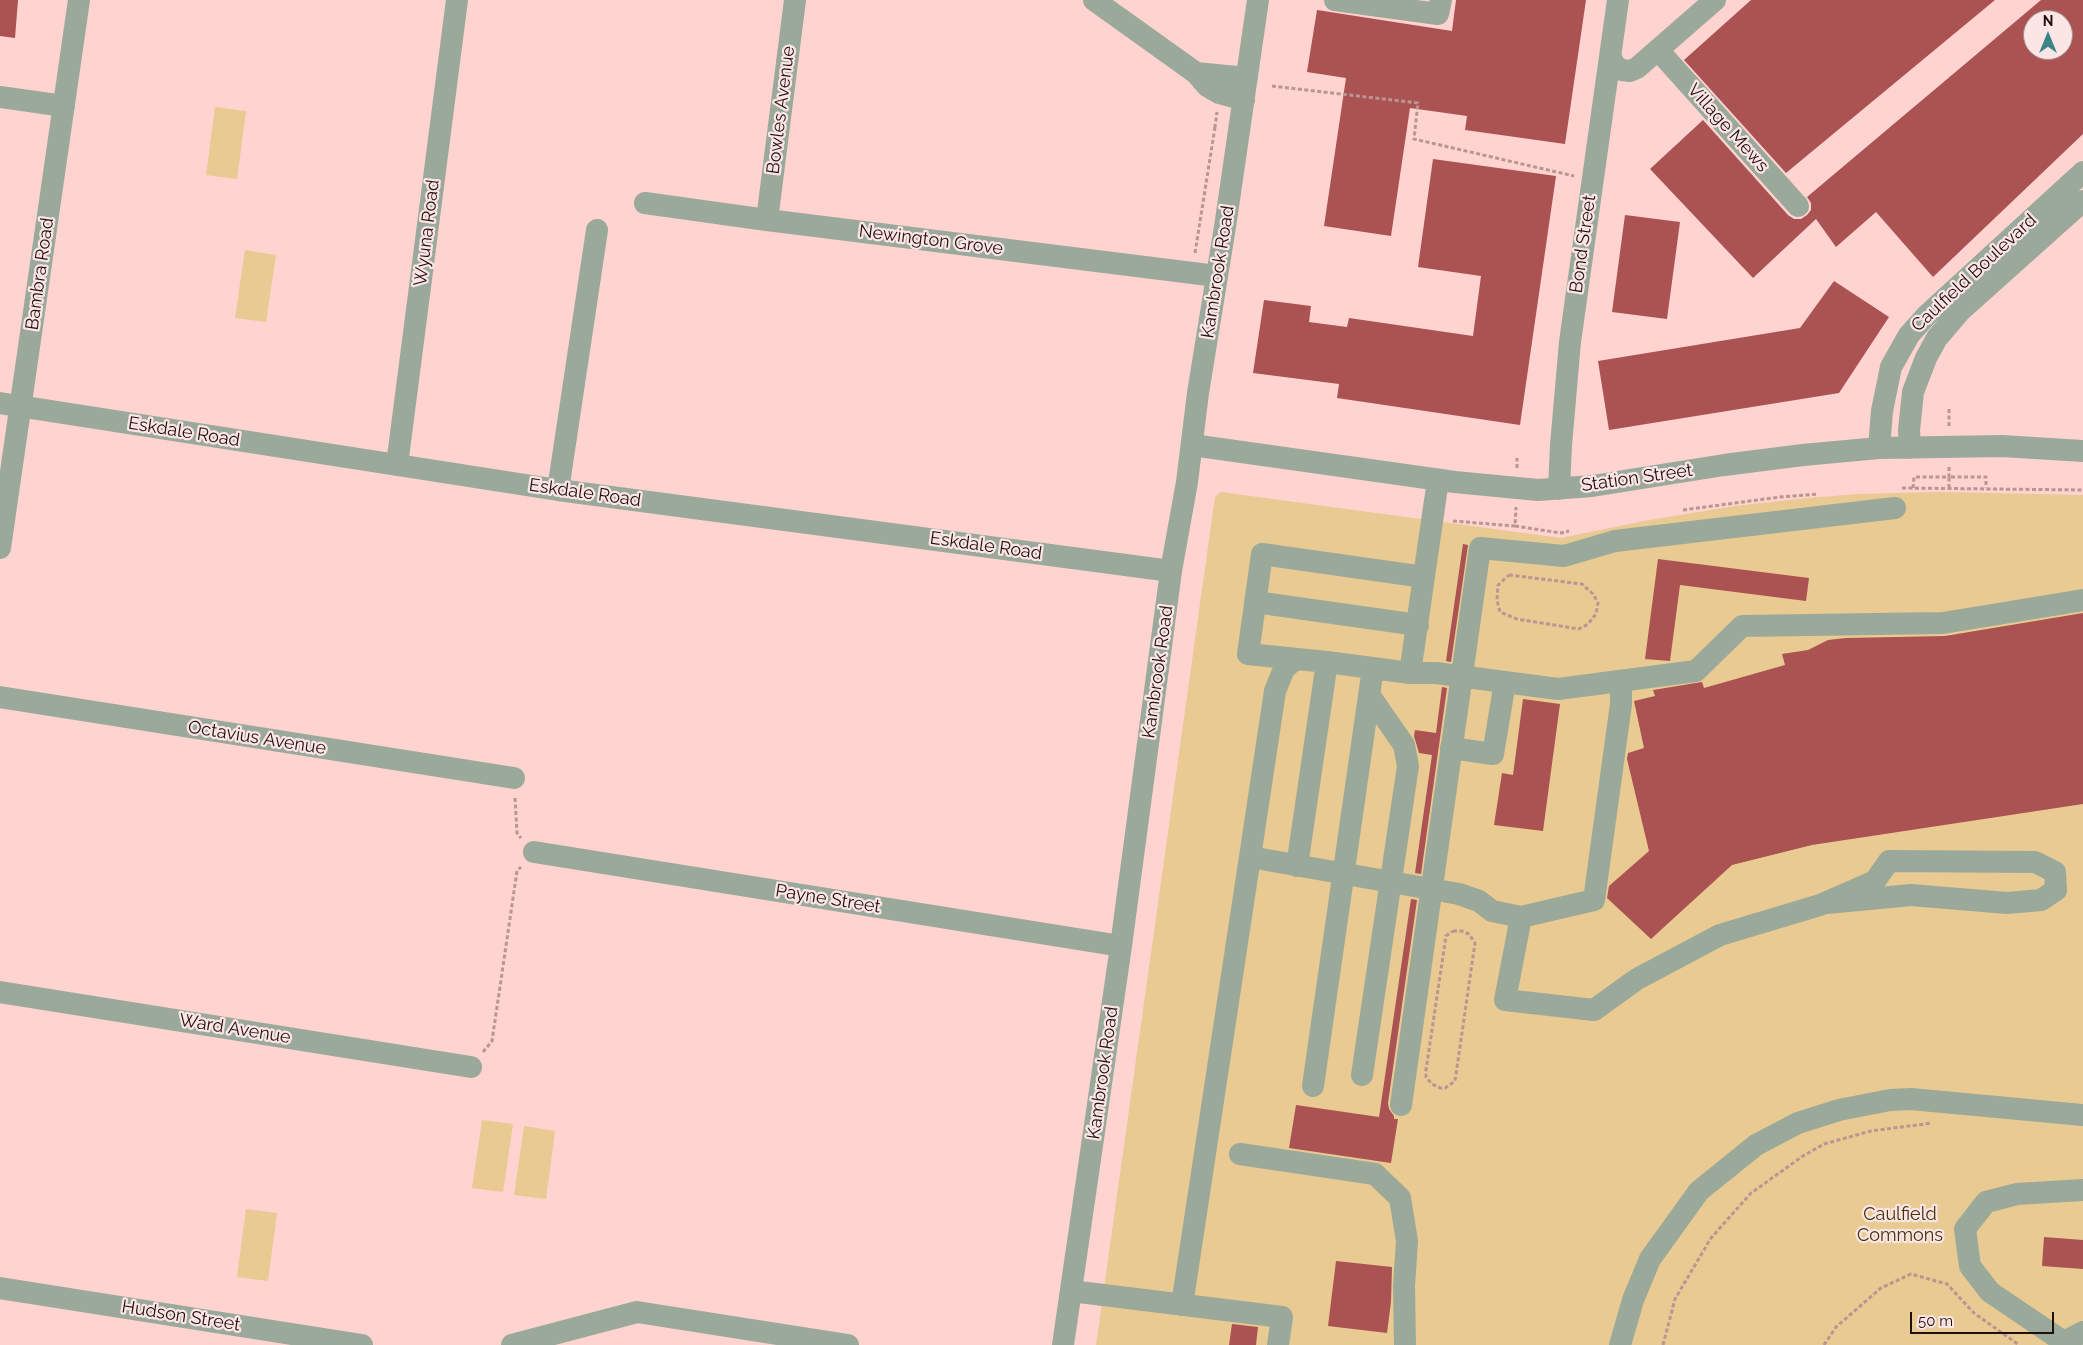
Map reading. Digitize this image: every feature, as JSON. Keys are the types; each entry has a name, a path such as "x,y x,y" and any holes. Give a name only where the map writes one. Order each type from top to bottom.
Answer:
{"street":[{"name":"Bambra Road","path":"0,548 10,405 64,106 79,0"},
{"name":"Wyuna Road","path":"396,465 457,0"},
{"name":"Bowles Avenue","path":"767,220 795,0"},
{"path":"1094,0 1196,72 1207,86 1219,93 1244,100"},
{"name":"Kambrook Road","path":"1063,1345 1122,946 1171,571 1192,445 1258,0"},
{"path":"1335,0 1438,14 1440,0"},
{"name":"Bond Street","path":"1559,489 1570,342 1618,0"},
{"path":"1611,57 1618,68 1630,71 1637,68 1714,0"},
{"name":"Village Mews","path":"1658,50 1798,206"},
{"path":"1196,72 1247,78"},
{"path":"0,97 64,106"},
{"name":"Caulfield Boulevard","path":"1879,448 1882,411 1891,367 1909,335 1927,315 2083,172"},
{"name":"Caulfield Boulevard","path":"1910,448 1909,430 1913,392 1926,358 1937,338 1960,311 2083,201"},
{"name":"Newington Grove","path":"645,203 1217,276"},
{"path":"558,490 598,230"},
{"name":"Eskdale Road","path":"10,405 558,490 1171,571"},
{"name":"Station Street","path":"1192,445 1438,480 1517,489 1559,489 1592,486 1744,463 1879,448 2002,446 2083,452"},
{"path":"1410,673 1438,480"},
{"path":"1401,1105 1480,548 1564,556 1616,541 1895,508"},
{"path":"1424,577 1262,554 1248,654 1558,689 1696,672 1742,626 1943,623 2083,600"},
{"path":"1254,602 1418,625"},
{"path":"1182,1305 1275,691 1284,669 1294,660"},
{"path":"1298,866 1327,662"},
{"path":"1314,1086 1373,668"},
{"path":"1250,857 1432,888 1472,898 1492,912 1521,917 1594,900 1621,704 1621,681"},
{"path":"1451,748 1493,754 1505,682"},
{"path":"1362,1075 1408,766 1404,746 1370,696"},
{"name":"Octavius Avenue","path":"0,698 514,778"},
{"name":"Payne Street","path":"534,852 1122,946"},
{"path":"1521,917 1505,1000 1594,1010 1637,979 1720,935 1827,902 1875,881 1889,860 2035,862 2055,872 2056,890 2042,900 2007,903 1911,895 1827,902"},
{"name":"Ward Avenue","path":"0,992 471,1067"},
{"path":"1620,1345 1633,1300 1650,1260 1698,1191 1756,1145 1798,1123 1839,1110 1890,1100 1911,1099 2083,1115"},
{"path":"1240,1154 1376,1174 1400,1198 1408,1241 1404,1286 1405,1345"},
{"path":"2070,1340 1990,1292 1970,1266 1965,1229 1986,1202 2017,1194 2083,1190"},
{"name":"Hudson Street","path":"0,1288 362,1345"},
{"path":"1071,1291 1282,1317 1278,1345"},
{"path":"512,1345 637,1312 848,1345"}],"path":[{"path":"1272,86 1418,103 1414,138 1572,175 1593,177"},
{"path":"1192,273 1215,127"},
{"path":"1432,519 1515,526 1518,458"},
{"path":"1949,488 1949,477 1986,477 1986,488"},
{"path":"1509,575 1550,580 1582,584 1593,594 1598,603 1596,614 1588,624 1579,628 1517,619 1500,612 1497,600 1498,585 1509,575"},
{"path":"471,1067 492,1041 517,871 534,852 517,833 514,778"},
{"path":"1453,931 1462,931 1469,934 1475,943 1455,1081 1445,1088 1440,1088 1432,1084 1426,1076 1426,1070 1446,936 1453,931"},
{"path":"1663,1345 1675,1299 1711,1238 1751,1194 1824,1144 1871,1131 1935,1122"},
{"path":"1824,1345 1836,1327 1881,1288 1911,1274 1947,1284 1974,1313 2019,1345"}],"green space":[{"path":"215,107 246,111 237,179 206,175"},
{"path":"245,250 276,255 266,322 235,318"},
{"name":"Caulfield Commons","path":"1221,492 1561,538 1644,521 1735,506 1807,498 1859,494 1939,492 2083,495 2083,1345 1096,1345 1215,497"},
{"path":"482,1120 513,1124 503,1192 472,1188"},
{"path":"524,1126 555,1131 546,1199 514,1195"},
{"path":"246,1209 277,1213 268,1281 237,1277"}],"building":[{"path":"0,0 18,0 15,38 0,36"},
{"path":"1456,0 1586,0 1565,144 1465,130 1467,116 1410,108 1391,236 1324,226 1346,78 1307,72 1317,10 1452,31"},
{"path":"1751,0 1995,0 1786,173 1684,60"},
{"path":"2041,0 2083,0 2083,134 1933,277 1876,212 1836,247 1816,219 1753,278 1650,169 1703,120 1788,215 1794,219 1801,219 1811,210 1811,203 1807,197 2023,15 2023,60 2073,60 2073,10 2029,10"},
{"path":"1433,159 1556,176 1520,425 1337,398 1339,384 1253,373 1264,300 1311,306 1309,322 1347,327 1349,318 1473,336 1481,276 1418,267"},
{"path":"1625,215 1680,222 1667,319 1612,312"},
{"path":"1834,281 1889,317 1839,393 1609,430 1598,361 1800,328"},
{"path":"1463,544 1468,545 1451,662 1446,661"},
{"path":"1658,559 1809,578 1806,601 1680,585 1670,661 1645,659"},
{"path":"2083,613 2083,804 1812,845 1732,865 1651,939 1607,898 1609,886 1649,851 1627,759 1628,753 1644,748 1634,701 1655,696 1653,690 1702,682 1704,688 1785,665 1782,654 1808,650 1828,640 1945,636"},
{"path":"1442,687 1447,688 1421,874 1415,873 1432,755 1419,753 1414,736 1415,730 1436,733"},
{"path":"1523,699 1560,704 1543,831 1494,825 1502,773 1513,775"},
{"path":"1411,899 1417,900 1388,1103 1394,1119 1398,1119 1391,1163 1289,1148 1296,1105 1379,1117"},
{"path":"2044,1237 2083,1240 2083,1269 2042,1266"},
{"path":"1336,1261 1392,1267 1391,1302 1387,1333 1328,1326"},
{"path":"1232,1324 1258,1327 1256,1345 1229,1345"}]}
